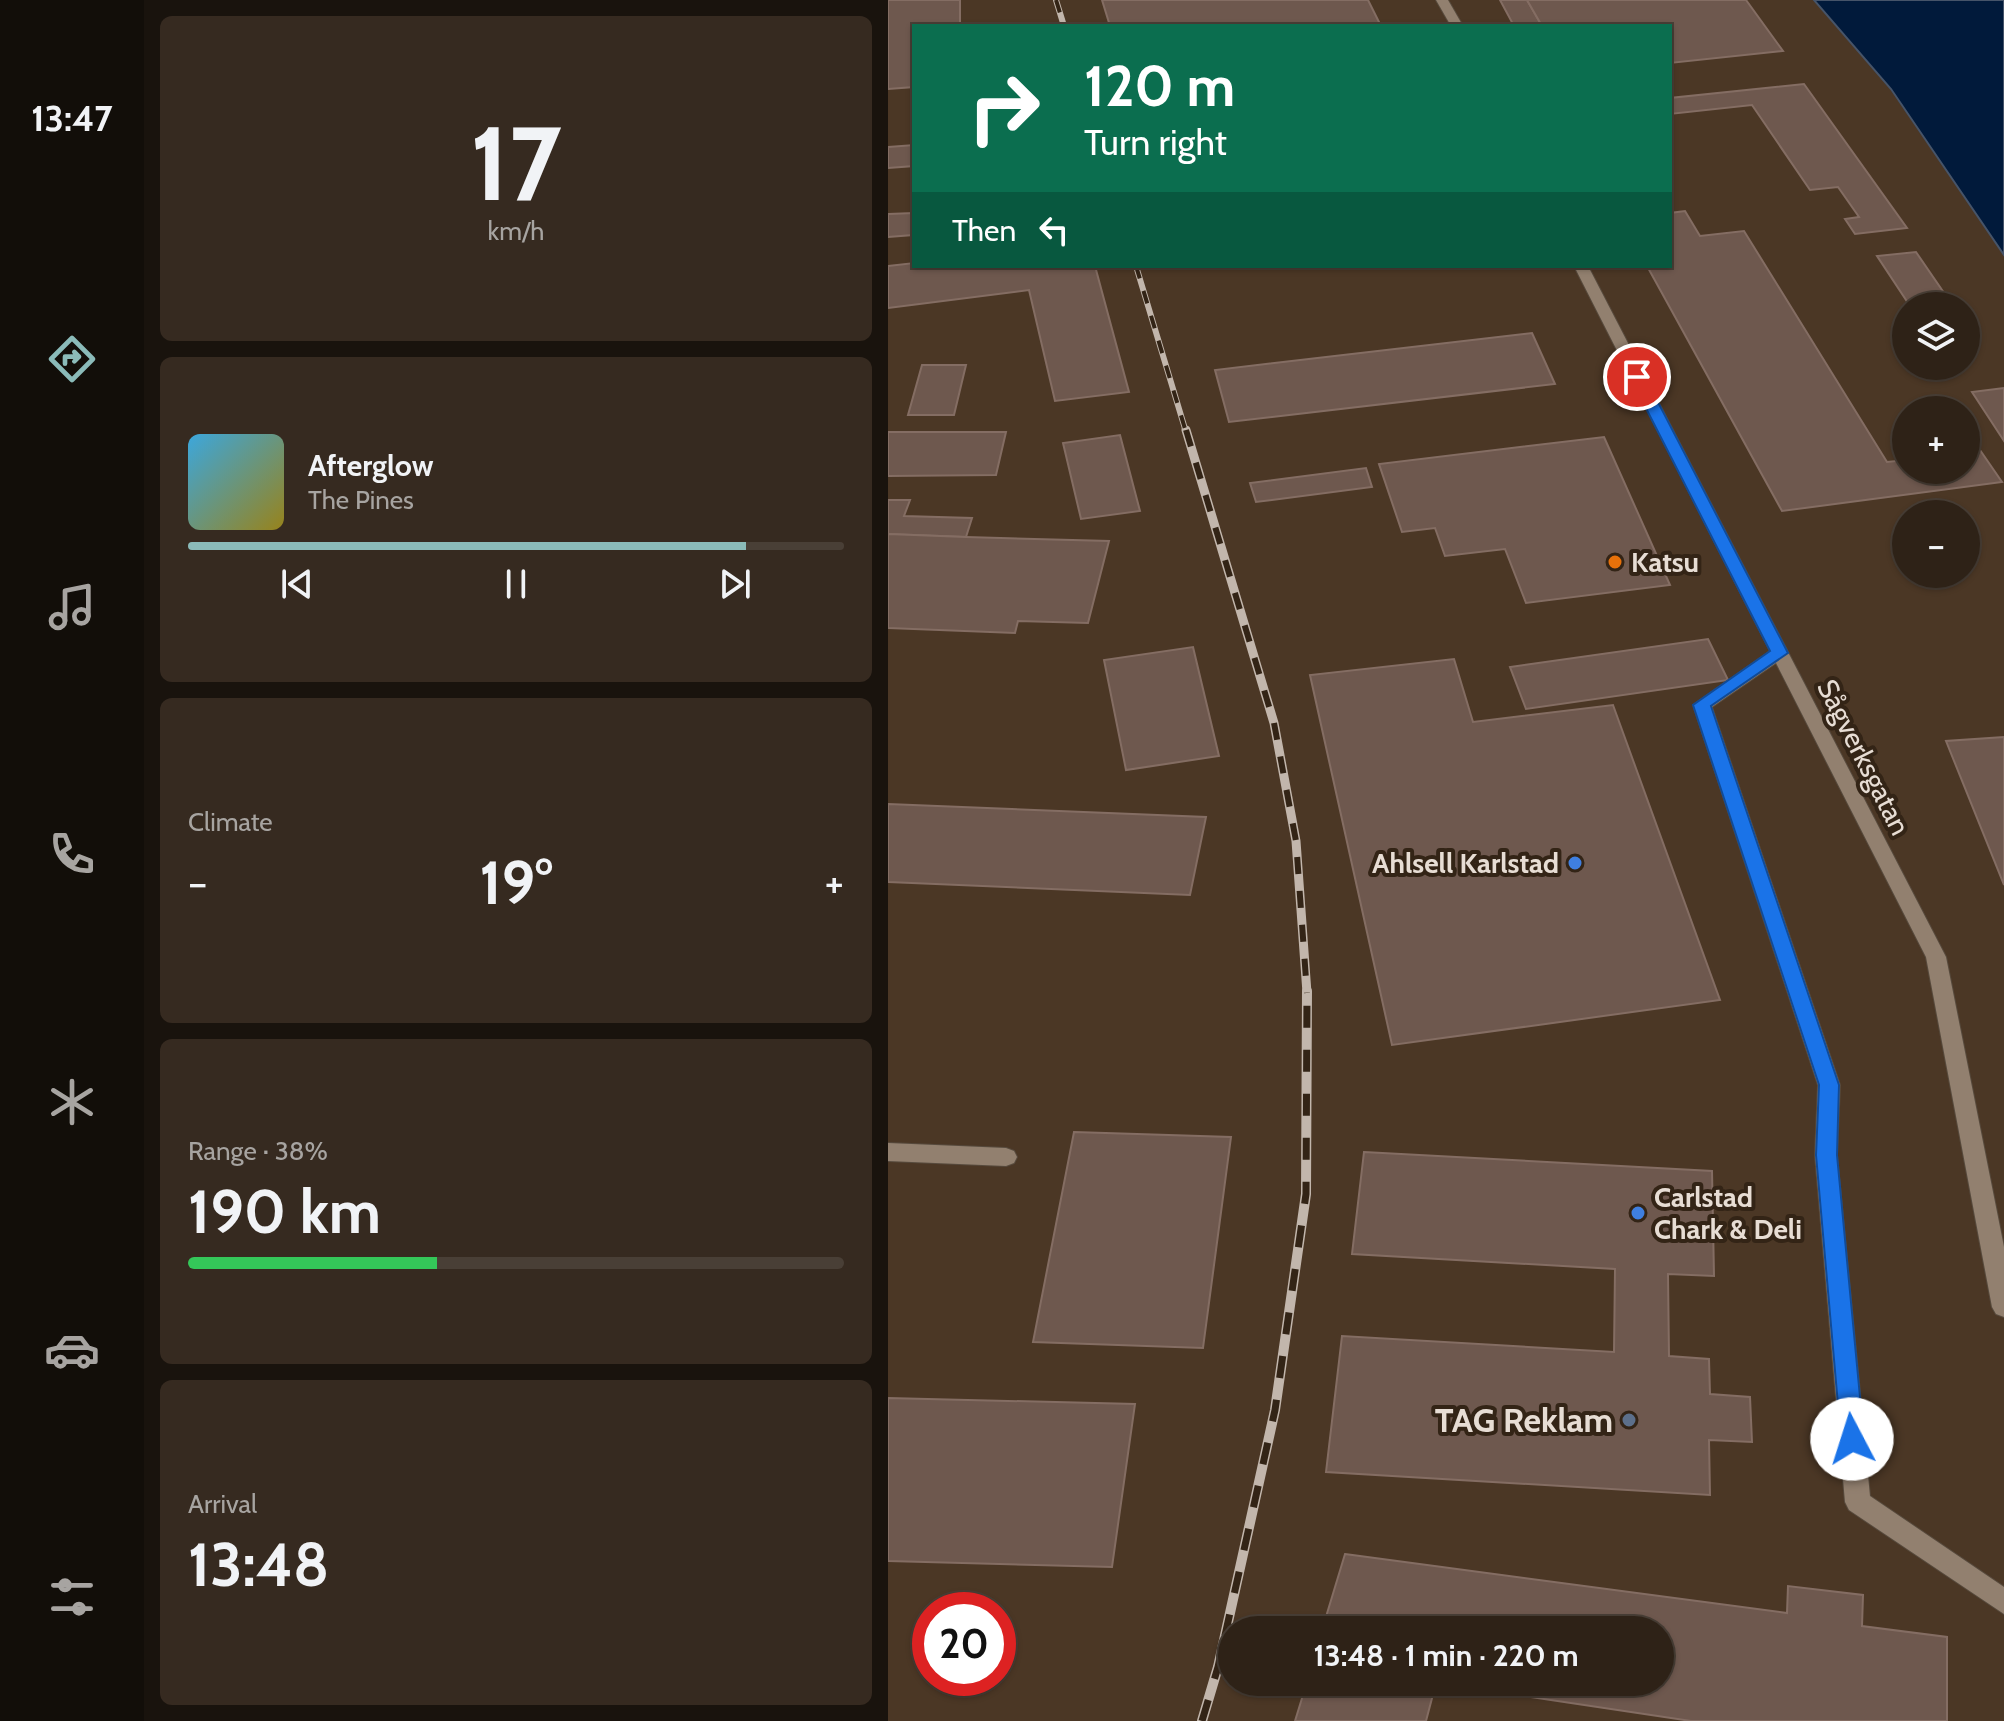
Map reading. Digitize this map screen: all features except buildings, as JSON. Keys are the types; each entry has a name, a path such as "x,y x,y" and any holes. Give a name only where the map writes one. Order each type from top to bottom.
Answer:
{"street":[{"path":"1442,0 1456,24"},
{"name":"Sågverksgatan","path":"1582,268 1936,957 2004,1307"},
{"path":"1779,653 1702,705 1829,1085 1826,1155 1858,1502 2004,1602"},
{"path":"888,1152 1006,1157"}],"shaded area":[{"path":"888,0 1814,0 1890,89 2004,255 2004,1721 888,1721"}],"water":[{"path":"1814,0 2004,0 2004,255 1891,89"}],"railway":[{"path":"1056,0 1063,24"},
{"path":"1137,268 1186,432"},
{"path":"1186,430 1274,723 1296,841 1307,993"},
{"path":"1202,1721 1218,1667 1275,1410 1306,1194 1307,993"}],"place":[{"name":"Katsu","path":"1615,562"},
{"name":"Ahlsell Karlstad","path":"1575,863"},
{"name":"Carlstad Chark & Deli","path":"1638,1213"},
{"name":"TAG Reklam","path":"1629,1420"}],"route":[{"path":"1637,377 1779,653 1702,705 1829,1085 1826,1155 1852,1439"}]}
